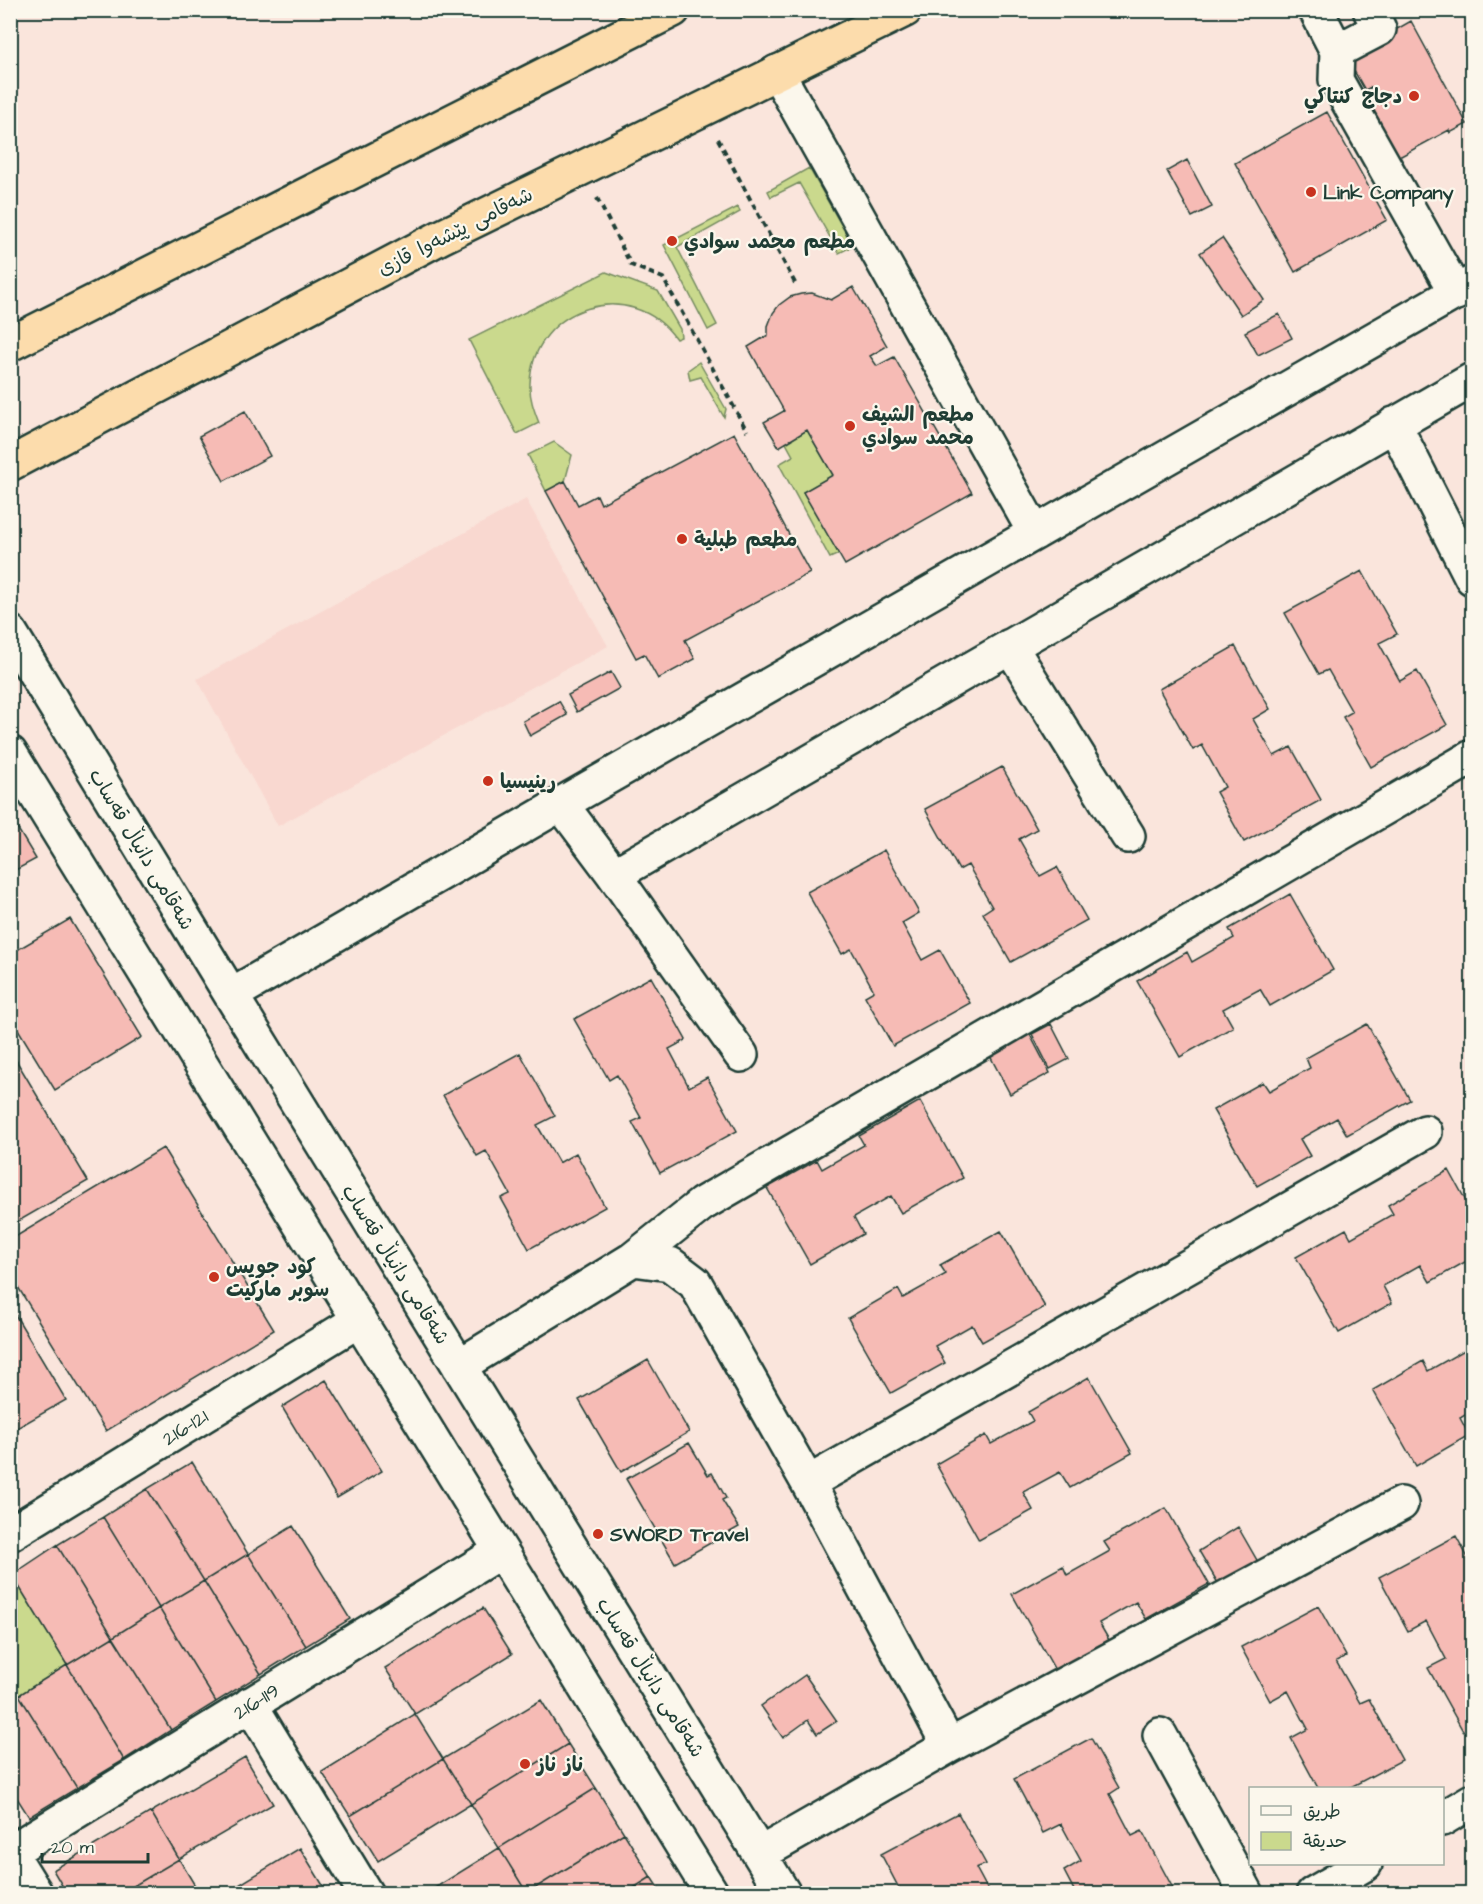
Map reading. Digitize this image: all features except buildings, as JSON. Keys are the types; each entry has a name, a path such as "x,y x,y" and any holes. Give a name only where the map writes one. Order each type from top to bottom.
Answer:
{"highway":[{"path":"10,344 673,10"},
{"name":"شەقامی پێشەوا قازی","path":"10,464 441,237 905,10"}],"street":[{"path":"231,995 1464,288 1336,80 1337,51 1316,10"},
{"path":"1337,51 1379,29 1370,10"},
{"path":"777,72 1035,533"},
{"path":"614,874 1473,380"},
{"path":"1394,424 1473,578"},
{"name":"شەقامی دانیاڵ قەساب","path":"10,632 784,1893"},
{"path":"1010,646 1128,836"},
{"path":"459,1366 633,1259 702,1204 1473,757"},
{"path":"12,759 712,1893"},
{"path":"561,804 614,874 741,1054"},
{"path":"808,1483 1425,1132"},
{"path":"633,1259 670,1264 695,1283 808,1483 949,1746"},
{"name":"216-121","path":"10,1534 359,1320"},
{"path":"760,1854 949,1746 1401,1504"},
{"name":"216-119","path":"10,1852 501,1551"},
{"path":"250,1704 366,1893"},
{"path":"1160,1735 1247,1893"},
{"path":"1444,1818 1473,1801"},
{"path":"10,1852 36,1893"},
{"path":"1313,1893 1362,1865"}],"path":[{"path":"702,109 796,285"},
{"path":"582,168 631,265 663,278 747,431"}],"shaded area":[{"path":"526,499 608,646 278,826 197,679"}],"green space":[{"path":"809,168 853,246 839,253 799,183 771,197 768,191"},
{"path":"738,207 740,212 677,247 717,325 708,330 664,245"},
{"path":"606,272 658,291 680,329 681,337 676,339 657,320 635,308 611,305 588,308 566,319 548,335 535,356 530,388 539,423 517,434 469,340"},
{"path":"699,362 726,409 724,417 701,377 690,380 688,370"},
{"path":"807,430 833,475 803,492 839,554 830,558 779,464 793,456 786,443"},
{"path":"554,442 572,455 565,481 546,491 528,455"},
{"path":"12,1575 67,1665 19,1695 11,1681"}],"place":[{"name":"دجاج كنتاكي","path":"1414,96"},
{"name":"Link Company","path":"1311,192"},
{"name":"مطعم محمد سوادي","path":"672,241"},
{"name":"مطعم الشيف محمد سوادي","path":"850,426"},
{"name":"مطعم طبلية","path":"682,539"},
{"name":"رينيسيا","path":"488,781"},
{"name":"كود جويس سوبر ماركيت","path":"214,1277"},
{"name":"SWORD Travel","path":"598,1534"},
{"name":"ناز ناز","path":"525,1764"}]}
